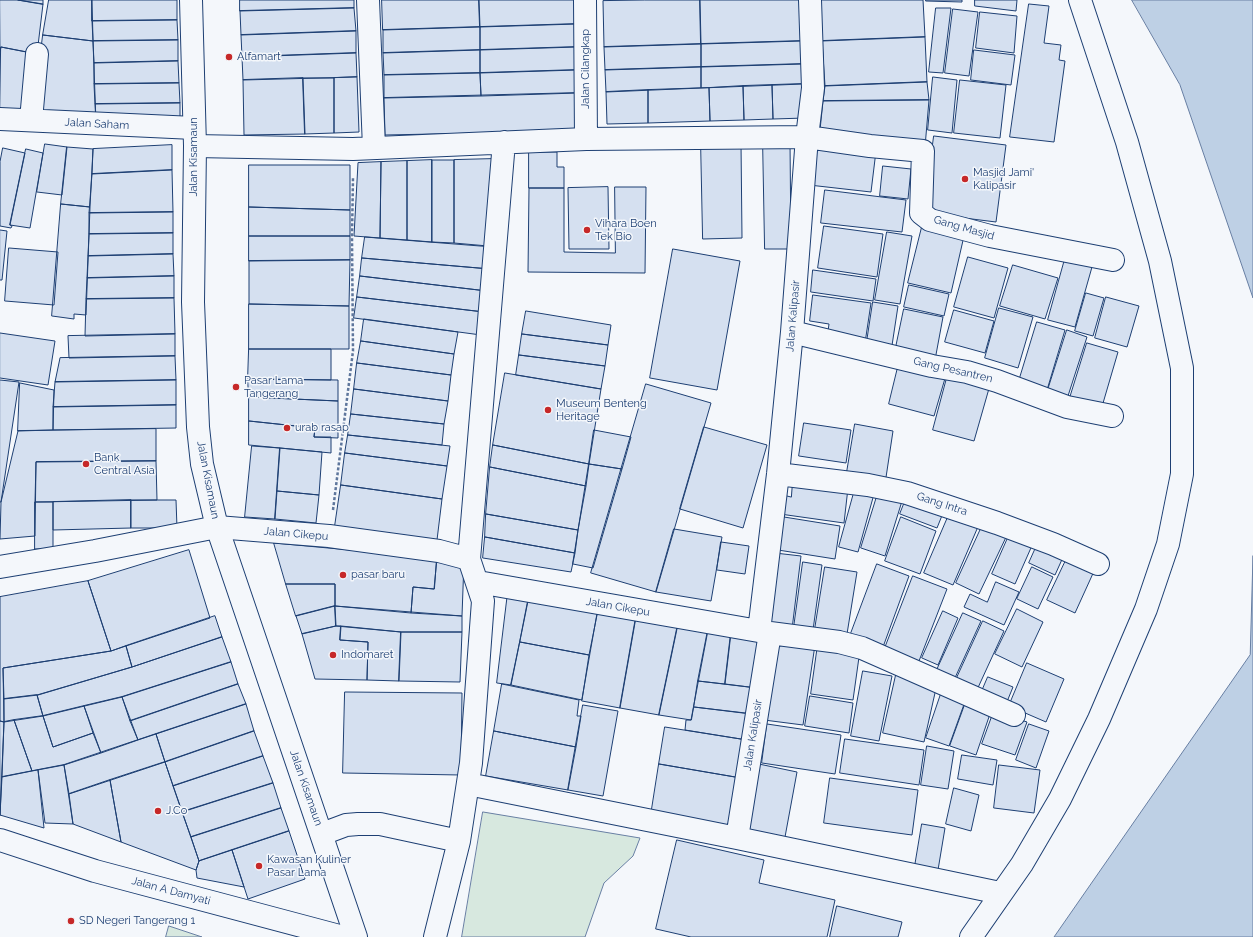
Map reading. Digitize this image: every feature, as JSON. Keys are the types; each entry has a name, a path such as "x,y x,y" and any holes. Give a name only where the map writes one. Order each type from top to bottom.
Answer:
{"street":[{"name":"Jalan Kisamaun","path":"191,0 195,137 193,302 198,427 202,464 217,527 356,937"},
{"path":"363,148 368,0"},
{"name":"Jalan Cilangkap","path":"586,0 586,139"},
{"name":"Jalan Kalipasir","path":"737,838 764,632 792,332 807,137 813,88 810,0"},
{"path":"971,937 1000,893 1022,864 1060,799 1099,719 1146,609 1168,544 1182,474 1182,368 1160,261 1127,142 1080,0"},
{"path":"31,120 37,54"},
{"name":"Jalan Saham","path":"0,119 31,120 195,137 363,148 586,139 807,137"},
{"name":"Gang Masjid","path":"807,137 870,146 923,150 921,213 930,220 952,227 1004,239 1113,260"},
{"path":"435,937 459,841 468,784 483,601 470,559 504,142"},
{"name":"Gang Pesantren","path":"792,332 932,366 967,372 997,380 1067,407 1112,416"},
{"name":"Gang Intra","path":"778,474 868,485 907,493 997,522 1098,564"},
{"name":"Jalan Cikepu","path":"0,567 95,551 217,527 329,536 439,550 470,559"},
{"name":"Jalan Cikepu","path":"478,582 764,632 839,642 862,648 1014,715"},
{"path":"468,784 1000,893"},
{"path":"322,834 346,825 380,824 459,841"},
{"name":"Jalan A Damyati","path":"0,840 95,872 343,937"}],"path":[{"path":"329,536 353,351 352,237 363,148"}],"shaded area":[{"path":"483,812 640,838 633,856 604,883 585,937 462,937"},
{"path":"169,926 202,937 166,937"}],"water":[{"path":"1132,0 1253,0 1253,298 1180,85"},
{"path":"1253,556 1253,937 1054,937 1250,655"}],"building":[{"path":"0,0 18,0 43,4 37,54 1,47 0,52"},
{"path":"18,0 43,0 43,4"},
{"path":"49,0 92,0 93,41 43,35"},
{"path":"92,0 177,0 177,20 92,21"},
{"path":"240,0 354,0 354,8 240,11"},
{"path":"382,0 479,0 480,27 383,30"},
{"path":"479,0 576,0 577,24 480,27"},
{"path":"700,0 701,44 604,47 603,1"},
{"path":"700,0 801,0 802,41 701,44"},
{"path":"821,0 923,0 925,37 822,41"},
{"path":"962,0 962,2 926,1"},
{"path":"975,0 1017,0 1016,11 975,6"},
{"path":"1029,4 1049,6 1044,43 1061,45 1059,60 1065,61 1054,142 1010,137"},
{"path":"354,8 356,31 241,35 240,11"},
{"path":"936,8 951,8 943,73 929,72"},
{"path":"953,9 978,12 969,76 945,73"},
{"path":"980,12 1017,16 1014,53 976,48"},
{"path":"177,20 178,40 93,41 92,21"},
{"path":"577,24 577,47 480,50 480,27"},
{"path":"480,27 480,50 383,53 383,30"},
{"path":"356,31 356,53 242,57 241,35"},
{"path":"43,35 93,41 96,123 37,119 40,57"},
{"path":"925,37 927,82 825,86 822,41"},
{"path":"178,40 178,61 94,63 93,41"},
{"path":"802,41 803,64 701,67 701,44"},
{"path":"701,44 701,67 605,70 604,47"},
{"path":"1,47 37,54 30,118 0,114"},
{"path":"577,47 577,70 480,73 480,50"},
{"path":"480,50 480,73 384,75 383,53"},
{"path":"974,50 1015,55 1011,85 971,80"},
{"path":"356,53 357,77 243,80 242,57"},
{"path":"178,61 179,83 94,84 94,63"},
{"path":"803,64 803,84 701,88 701,67"},
{"path":"701,67 701,88 606,92 605,70"},
{"path":"577,70 578,93 481,96 480,73"},
{"path":"480,73 481,96 384,98 384,75"},
{"path":"357,77 359,132 334,133 334,78"},
{"path":"933,77 957,80 952,133 928,130"},
{"path":"303,78 334,78 334,133 305,134"},
{"path":"303,78 305,134 244,135 243,80"},
{"path":"960,80 1006,85 1000,138 954,133"},
{"path":"927,82 929,100 823,101 825,86"},
{"path":"179,83 180,103 95,104 94,84"},
{"path":"803,84 805,118 773,119 772,85"},
{"path":"772,85 773,119 744,120 743,86"},
{"path":"743,86 744,120 710,121 709,88"},
{"path":"709,88 710,121 648,123 648,90"},
{"path":"648,90 648,123 607,124 606,92"},
{"path":"578,93 578,131 385,135 384,98"},
{"path":"929,100 925,147 820,130 823,101"},
{"path":"180,103 180,120 96,123 95,104"},
{"name":"Masjid Jami' Kalipasir","path":"934,136 1006,145 996,222 924,213"},
{"path":"763,142 790,142 791,249 765,249"},
{"path":"701,143 741,143 742,238 703,239"},
{"path":"45,144 67,147 62,195 37,192"},
{"path":"814,144 876,151 871,192 809,185"},
{"path":"172,145 172,170 92,174 93,149"},
{"path":"67,147 93,149 90,207 61,204"},
{"path":"3,148 25,153 10,225 12,226 11,228 0,226 0,162"},
{"path":"26,149 43,153 30,228 10,225"},
{"path":"529,152 557,152 557,167 564,167 564,188 529,188"},
{"path":"493,159 488,246 454,243 454,160"},
{"path":"432,160 432,242 407,240 407,161"},
{"path":"432,160 454,160 454,243 432,242"},
{"path":"407,161 407,240 380,238 381,162"},
{"path":"381,162 380,238 354,236 358,163"},
{"path":"249,165 350,165 350,210 249,207"},
{"path":"883,166 911,169 908,199 880,196"},
{"path":"172,170 173,212 89,213 92,174"},
{"path":"608,187 609,249 569,249 568,188"},
{"path":"615,187 646,187 645,273 528,272 529,188 564,188 564,252 615,253"},
{"path":"825,190 906,200 902,232 821,223"},
{"path":"61,204 90,207 86,315 74,314 74,319 52,316"},
{"path":"249,207 350,210 350,236 249,236"},
{"path":"173,212 173,233 89,234 89,213"},
{"path":"824,226 883,234 877,277 818,268"},
{"path":"922,227 964,236 951,293 908,283"},
{"path":"0,230 7,231 2,280 0,280"},
{"path":"887,232 912,236 900,304 875,300"},
{"path":"173,233 173,254 88,256 89,234"},
{"path":"249,236 350,236 350,260 249,261"},
{"path":"365,237 493,247 490,269 362,258"},
{"path":"9,248 58,252 54,305 5,301"},
{"path":"673,249 740,261 717,390 650,378"},
{"path":"173,254 174,276 87,278 88,256"},
{"path":"968,257 1008,268 994,318 954,307"},
{"path":"362,258 490,269 487,291 360,276"},
{"path":"1065,259 1092,267 1075,327 1048,320"},
{"path":"350,260 349,306 249,304 249,261"},
{"path":"1013,265 1058,278 1045,319 1000,306"},
{"path":"813,270 876,279 873,301 811,292"},
{"path":"174,276 174,298 86,299 87,278"},
{"path":"360,276 487,291 484,312 357,297"},
{"path":"909,285 949,294 944,316 904,307"},
{"path":"1086,293 1104,298 1093,336 1075,331"},
{"path":"813,295 871,303 865,343 827,338 829,324 810,321"},
{"path":"357,297 484,312 481,335 354,318"},
{"path":"1106,297 1139,306 1127,347 1095,338"},
{"path":"174,298 175,334 85,336 86,299"},
{"path":"873,302 898,306 891,352 866,348"},
{"path":"249,304 349,306 349,349 249,349"},
{"path":"999,308 1033,317 1018,368 985,358"},
{"path":"904,309 943,317 935,360 895,352"},
{"path":"954,310 994,321 985,353 945,342"},
{"path":"526,311 611,325 608,345 522,334"},
{"path":"364,319 458,332 454,354 361,341"},
{"path":"1037,322 1065,330 1047,390 1019,381"},
{"path":"1067,330 1087,337 1067,399 1047,393"},
{"path":"0,333 55,341 48,385 0,378"},
{"path":"175,334 175,356 69,358 68,336"},
{"path":"522,334 608,345 605,366 519,355"},
{"path":"361,341 454,354 451,375 357,363"},
{"path":"1087,343 1118,352 1101,410 1069,401"},
{"path":"249,349 331,349 331,380 248,379"},
{"path":"519,355 605,366 601,389 516,375"},
{"path":"175,356 176,380 55,382 60,358"},
{"path":"357,363 451,375 448,401 354,389"},
{"path":"899,363 946,375 934,416 889,404"},
{"name":"Museum Benteng Heritage","path":"505,373 601,389 589,464 493,445"},
{"path":"948,374 990,385 974,441 933,430"},
{"path":"248,379 338,380 338,401 249,397"},
{"path":"0,380 19,382 1,502 0,502"},
{"path":"176,380 176,405 53,407 55,382"},
{"path":"20,383 54,390 53,430 18,431"},
{"path":"646,384 711,403 656,592 591,573"},
{"path":"354,389 448,401 444,424 351,414"},
{"path":"249,397 338,401 338,438 314,437 315,428 249,421"},
{"path":"176,405 176,428 53,430 53,407"},
{"path":"351,414 444,424 442,445 348,435"},
{"path":"249,421 315,428 314,437 331,437 331,453 249,445"},
{"path":"804,423 851,430 846,463 799,456"},
{"path":"855,424 893,431 885,484 846,478"},
{"path":"704,427 767,445 743,528 680,509"},
{"path":"156,429 156,461 36,462 35,536 0,539 1,502 18,431"},
{"path":"594,430 631,437 622,469 589,464"},
{"path":"348,435 450,446 447,466 345,453"},
{"path":"493,445 589,464 586,486 490,467"},
{"path":"252,446 280,448 275,519 245,517"},
{"path":"280,448 322,452 319,495 277,491"},
{"path":"345,453 447,466 442,499 341,485"},
{"path":"156,461 157,500 35,502 36,462"},
{"path":"589,464 622,469 593,568 573,564"},
{"path":"490,467 586,486 578,530 486,514"},
{"path":"793,481 848,488 844,523 780,514 783,495 791,497"},
{"path":"341,485 442,499 437,540 335,526"},
{"path":"855,489 874,494 858,552 839,547"},
{"path":"277,491 319,495 316,523 275,519"},
{"path":"878,493 902,501 885,556 861,548"},
{"path":"908,494 945,508 937,528 900,514"},
{"path":"131,500 176,500 177,528 131,528"},
{"path":"131,500 131,528 53,530 53,502"},
{"path":"35,502 53,502 53,549 35,549"},
{"path":"951,510 980,522 953,585 924,573"},
{"path":"486,514 578,530 575,553 485,537"},
{"path":"784,517 840,526 835,559 778,550"},
{"path":"901,517 936,531 920,574 885,561"},
{"path":"984,522 1008,533 979,594 956,583"},
{"path":"674,529 722,537 711,601 656,592"},
{"path":"1011,531 1034,541 1015,584 992,574"},
{"path":"485,537 575,553 571,572 483,558"},
{"path":"721,542 749,546 745,574 717,570"},
{"path":"274,543 437,558 434,589 413,587 411,613 335,606 335,584 286,584"},
{"path":"1038,543 1064,555 1055,575 1029,563"},
{"path":"189,550 210,618 111,651 88,581"},
{"path":"775,553 801,556 792,629 765,626"},
{"path":"1068,556 1095,569 1075,613 1047,600"},
{"path":"437,558 464,561 462,616 411,613 413,587 434,589"},
{"path":"803,562 822,565 813,630 794,627"},
{"path":"877,564 909,576 883,647 850,636"},
{"path":"825,567 857,572 847,634 815,629"},
{"path":"1032,567 1053,577 1038,609 1017,599"},
{"path":"913,576 947,589 919,661 885,648"},
{"path":"88,581 111,651 3,668 4,722 0,721 0,597"},
{"path":"996,582 1019,592 1004,625 964,607 970,594 987,602"},
{"path":"286,584 335,584 335,606 296,616"},
{"path":"508,592 529,596 511,685 497,683"},
{"path":"529,596 598,610 589,655 520,642"},
{"path":"335,606 336,626 302,634 296,616"},
{"path":"335,606 462,616 462,632 401,632 336,626"},
{"path":"1017,609 1043,622 1022,667 995,654"},
{"path":"598,610 636,617 620,708 582,701"},
{"path":"943,611 958,618 938,665 922,658"},
{"path":"963,613 981,621 954,680 936,672"},
{"path":"215,616 222,637 132,667 126,646"},
{"path":"636,617 678,624 659,715 620,708"},
{"path":"983,621 1004,631 976,692 955,682"},
{"path":"678,624 708,630 691,720 659,715"},
{"path":"341,626 340,640 368,642 367,680 315,679 302,634"},
{"path":"341,626 401,632 399,681 367,680 368,642 340,640"},
{"path":"708,630 731,633 725,684 698,681"},
{"path":"401,632 462,632 460,682 399,681"},
{"path":"731,633 763,636 757,688 725,684"},
{"path":"222,637 231,662 122,697 43,716 37,695 132,667"},
{"path":"776,640 815,645 803,725 764,720"},
{"path":"520,642 589,655 582,700 511,685"},
{"path":"818,644 860,650 853,700 811,694"},
{"path":"126,646 132,667 38,695 4,699 3,668 111,651"},
{"path":"231,662 238,684 130,721 122,697"},
{"path":"1027,663 1064,679 1046,722 1009,706"},
{"path":"863,671 892,676 879,741 851,736"},
{"path":"896,675 937,684 924,742 883,733"},
{"path":"988,677 1013,687 1004,709 979,698"},
{"path":"698,681 757,688 754,714 694,707"},
{"path":"238,684 246,704 138,740 130,721"},
{"path":"502,684 579,700 577,716 581,716 576,747 494,731"},
{"path":"943,688 967,696 949,746 926,738"},
{"path":"345,692 462,693 461,775 343,773"},
{"path":"37,695 43,716 4,722 4,699"},
{"path":"810,696 853,703 849,733 805,726"},
{"path":"122,697 138,740 101,753 84,706"},
{"path":"967,699 992,708 976,755 950,746"},
{"path":"246,704 254,731 165,762 156,734"},
{"path":"583,705 618,711 603,796 568,790"},
{"path":"84,706 93,733 53,747 43,716"},
{"path":"694,707 751,714 747,740 685,730 686,720 691,720"},
{"path":"994,711 1027,722 1015,755 982,744"},
{"path":"43,716 53,747 93,733 101,753 64,765 32,771 14,720"},
{"path":"14,720 32,771 2,777 4,722"},
{"path":"0,721 4,722 0,815"},
{"path":"767,724 841,735 835,774 762,763"},
{"path":"1029,724 1049,731 1036,768 1016,760"},
{"path":"665,727 747,740 741,778 659,764"},
{"path":"254,731 263,756 173,786 165,762"},
{"path":"494,731 576,747 568,790 486,776"},
{"path":"156,734 165,762 69,794 64,765"},
{"path":"845,739 924,750 919,785 840,773"},
{"path":"927,746 954,751 948,789 921,785"},
{"path":"962,755 997,760 993,785 958,779"},
{"path":"263,756 273,783 182,812 173,786"},
{"path":"165,762 199,861 196,870 121,842 110,780"},
{"path":"754,763 797,772 785,837 742,829"},
{"path":"659,764 741,778 734,828 651,815"},
{"path":"64,765 73,824 45,823 38,770"},
{"path":"999,765 1040,770 1034,813 994,808"},
{"path":"38,770 44,828 0,815 2,777"},
{"path":"830,778 918,790 912,835 824,823"},
{"path":"110,780 121,842 73,824 69,794"},
{"path":"273,783 281,808 191,837 182,812"},
{"path":"954,788 979,795 971,831 946,824"},
{"path":"281,808 289,831 199,861 191,837"},
{"path":"922,824 945,828 937,876 914,872"},
{"path":"289,831 305,879 248,899 232,850"},
{"path":"677,840 764,860 759,883 835,900 827,937 691,937 656,929"},
{"path":"232,850 244,887 197,878 196,870 199,861"},
{"path":"837,906 902,922 898,937 830,937"}],"place":[{"name":"Alfamart","path":"229,57"},
{"name":"Masjid Jami' Kalipasir","path":"965,179"},
{"name":"Vihara Boen Tek Bio","path":"587,230"},
{"name":"Pasar Lama Tangerang","path":"236,387"},
{"name":"Museum Benteng Heritage","path":"548,410"},
{"name":"urab rasap","path":"287,428"},
{"name":"Bank Central Asia","path":"86,464"},
{"name":"pasar baru","path":"343,575"},
{"name":"Indomaret","path":"333,655"},
{"name":"J.Co","path":"158,811"},
{"name":"Kawasan Kuliner Pasar Lama","path":"259,866"},
{"name":"SD Negeri Tangerang 1","path":"71,921"}]}
